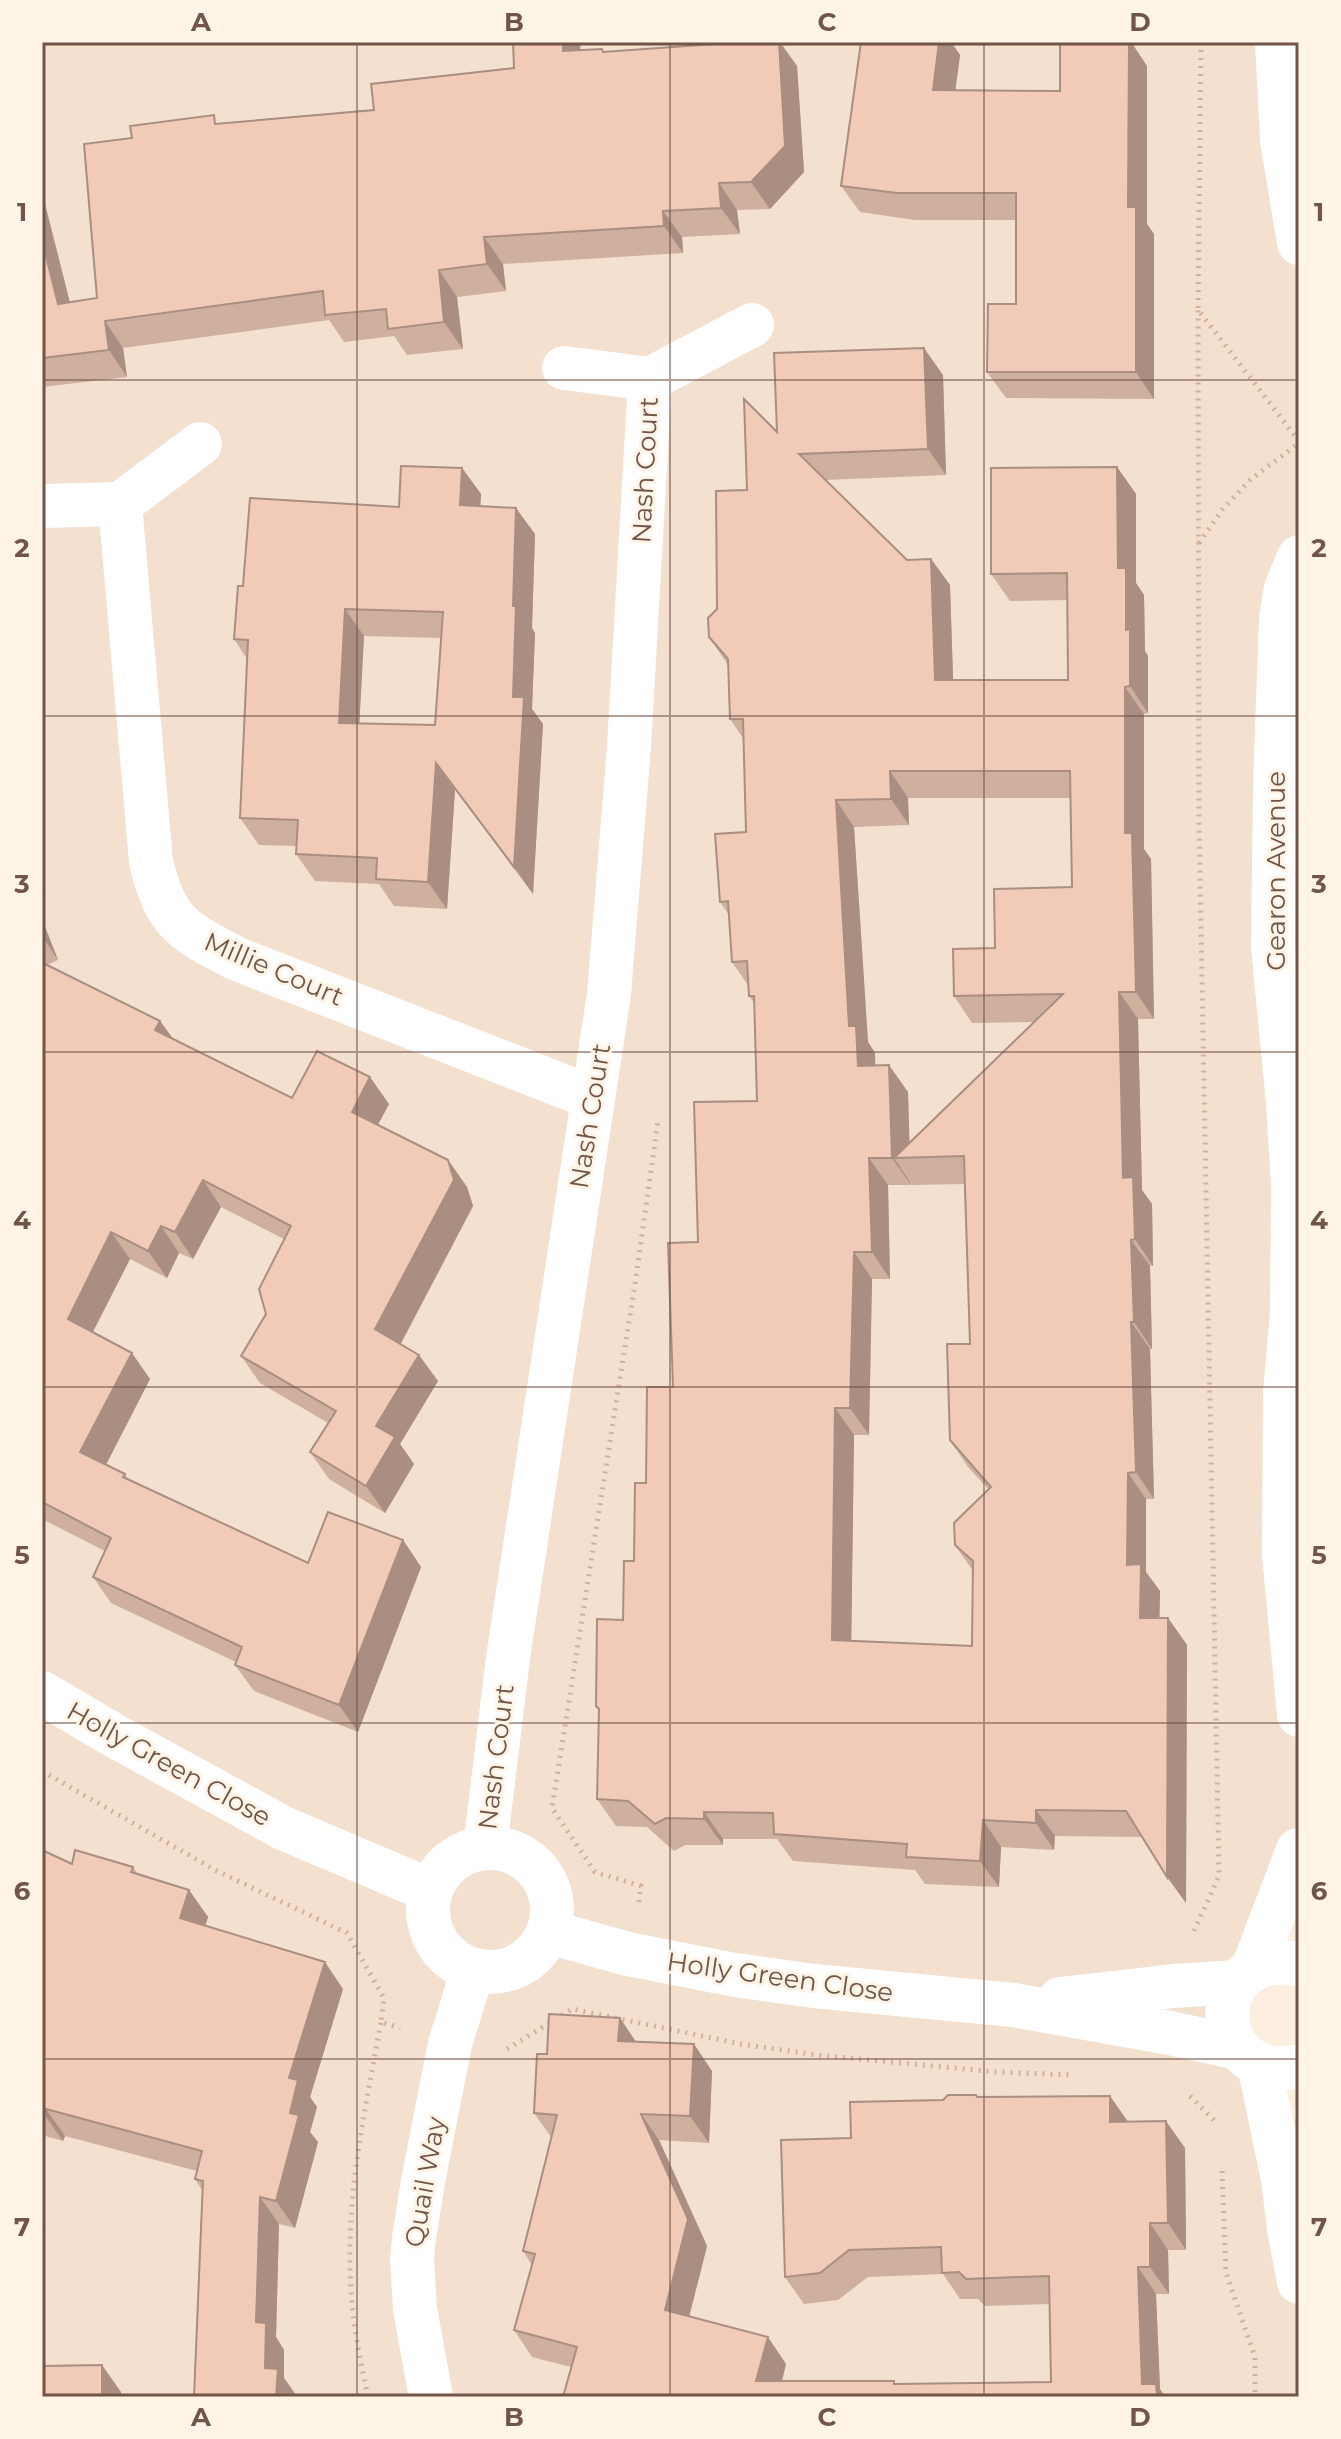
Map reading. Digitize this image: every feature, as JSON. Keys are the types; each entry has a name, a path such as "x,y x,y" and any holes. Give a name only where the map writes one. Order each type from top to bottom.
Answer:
{"street":[{"path":"1277,42 1282,140 1299,243"},
{"name":"Nash Court","path":"564,368 650,379 752,325"},
{"name":"Nash Court","path":"485,1848 508,1658 609,994 627,778 650,379"},
{"path":"42,506 120,504 200,444"},
{"name":"Millie Court","path":"120,504 151,862 158,891 173,919 202,940 237,959 591,1097"},
{"name":"Gearon Avenue","path":"1299,557 1286,588 1281,618 1273,947 1293,1187 1292,1312 1285,1393 1284,1555 1299,1715"},
{"name":"Holly Green Close","path":"42,1693 283,1828 429,1890"},
{"path":"1299,1842 1245,1975 1229,2000 1226,2016 1229,2033 1265,2060 1299,2282"},
{"path":"485,1848 509,1850 541,1873 550,1891 553,1912 549,1932 538,1950 522,1964 501,1971 473,1970 447,1955 435,1940 428,1922 429,1890 442,1870 455,1859 485,1848"},
{"path":"1298,1850 1299,1856"},
{"name":"Holly Green Close","path":"549,1932 628,1954 735,1975 814,1986 1013,2005"},
{"path":"1013,2005 1245,1975 1269,1962 1299,1964"},
{"name":"Quail Way","path":"431,2397 415,2309 414,2238 450,2044 473,1970"},
{"path":"1013,2005 1170,2033 1265,2060"},
{"path":"1283,2179 1299,2119"}],"path":[{"path":"1189,1943 1219,1876 1200,853 1198,310 1201,42"},
{"path":"1198,310 1299,442 1250,480 1222,510 1198,544"},
{"path":"639,1903 641,1886 595,1872 552,1808 658,1121"},
{"path":"42,1771 215,1870 347,1933 384,1998 381,2022 405,2030"},
{"path":"506,2050 572,2009 741,2044 817,2055 996,2072 1083,2075"},
{"path":"1180,2086 1221,2127"},
{"path":"1222,2169 1226,2273 1255,2357 1255,2397"}],"shaded area":[{"path":"42,42 1299,42 1299,1842 1237,1982 1299,2282 1299,2397 42,2397"}],"building":[{"path":"513,42 563,42 563,51 602,49 603,52 779,42 785,146 751,182 719,183 721,208 663,211 664,226 484,237 487,264 439,270 444,322 388,329 386,309 325,315 323,291 105,321 109,350 42,358 42,240 58,304 97,298 84,144 132,138 130,126 214,115 215,124 374,110 371,84 514,68"},
{"path":"861,42 939,42 933,90 1060,91 1060,42 1129,42 1128,207 1136,207 1136,372 987,372 988,304 1016,304 1016,193 897,193 841,186"},
{"path":"924,348 928,449 799,454 907,560 931,559 935,680 1068,680 1067,573 991,574 991,468 1117,467 1118,568 1126,568 1126,630 1130,629 1130,686 1125,687 1125,833 1132,833 1136,992 1119,992 1123,1178 1133,1177 1135,1239 1131,1240 1134,1322 1131,1322 1136,1472 1128,1473 1127,1565 1141,1564 1140,1618 1168,1618 1167,1877 1126,1811 1036,1810 1036,1823 983,1820 980,1861 906,1857 907,1844 774,1834 773,1813 704,1812 704,1819 666,1818 655,1824 628,1801 597,1799 597,1619 623,1620 624,1561 634,1561 635,1483 646,1483 647,1387 673,1387 668,1243 698,1242 694,1102 757,1101 754,996 749,996 747,961 732,962 728,901 720,902 715,834 746,832 743,719 730,719 728,659 709,637 708,618 717,609 716,491 747,490 744,399 777,432 774,353","holes":["890,771 1070,771 1072,887 994,889 995,948 953,949 954,996 1063,994 894,1158 964,1156 970,1344 947,1344 950,1440 991,1487 954,1523 955,1545 973,1561 972,1646 832,1640 835,1408 850,1408 854,1252 872,1252 869,1158 892,1158 889,1065 858,1066 856,1026 849,1026 836,800 891,799"]},
{"path":"401,466 462,468 460,505 516,508 513,697 524,697 514,867 436,763 428,882 376,879 377,858 296,854 298,820 240,818 248,640 234,639 238,586 243,586 250,498 399,507","holes":["345,609 443,612 435,725 339,723"]},
{"path":"45,964 160,1021 155,1030 292,1098 317,1051 370,1077 352,1112 448,1160 454,1180 375,1329 419,1355 376,1426 395,1437 366,1486 310,1452 336,1411 241,1356 266,1314 259,1289 291,1226 203,1180 175,1232 161,1226 148,1251 111,1232 68,1319 132,1353 80,1452 125,1474 123,1477 308,1563 328,1512 403,1540 339,1705 235,1665 242,1647 93,1577 111,1538 42,1502 42,971"},
{"path":"42,1850 72,1864 75,1850 133,1867 131,1872 189,1890 180,1918 325,1962 289,2078 298,2080 290,2113 299,2115 276,2201 260,2197 256,2322 266,2323 265,2368 278,2369 276,2397 194,2397 203,2181 195,2179 202,2151 46,2109 42,2113"},
{"path":"549,2014 620,2018 618,2041 694,2044 690,2116 641,2114 688,2219 665,2310 768,2337 756,2381 894,2381 894,2384 1051,2382 1049,2276 966,2279 959,2272 942,2273 941,2247 849,2250 820,2273 785,2277 781,2140 851,2138 850,2102 943,2100 948,2095 1110,2096 1110,2122 1166,2121 1168,2223 1150,2223 1150,2267 1138,2267 1142,2384 1156,2384 1157,2397 563,2397 577,2347 514,2330 535,2254 523,2251 557,2115 534,2113 537,2054 547,2054"},
{"path":"102,2365 102,2397 42,2397 42,2366"}]}
